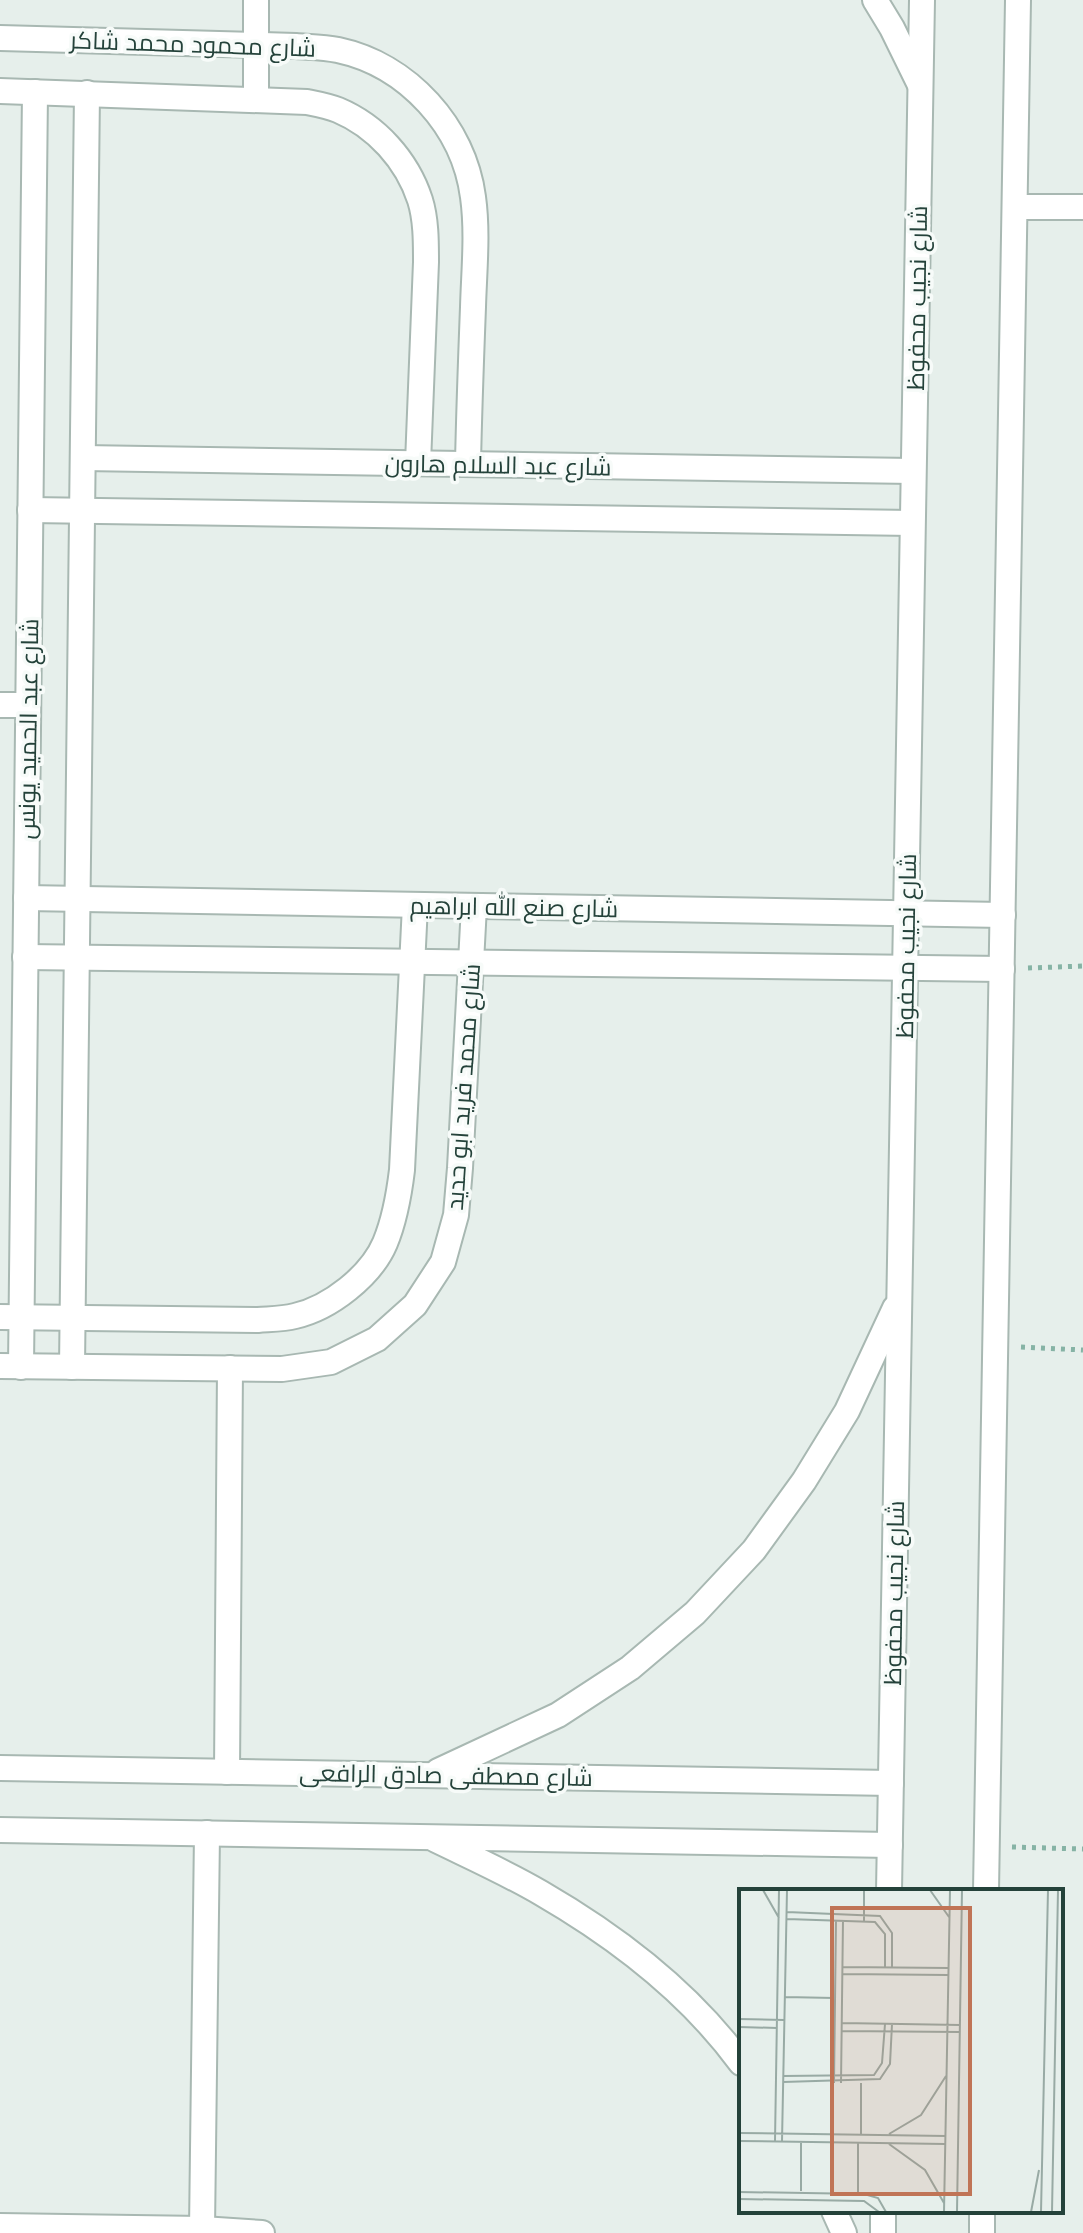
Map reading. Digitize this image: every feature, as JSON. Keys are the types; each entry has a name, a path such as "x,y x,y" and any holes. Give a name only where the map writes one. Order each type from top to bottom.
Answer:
{"street":[{"path":"256,0 256,99"},
{"path":"875,0 920,86"},
{"name":"شارع نجيب محفوظ","path":"889,1889 922,0"},
{"path":"986,1889 1018,0"},
{"name":"شارع محمود محمد شاكر","path":"0,38 338,50 379,65 414,88 443,120 463,157 473,197 475,240 468,464"},
{"path":"0,91 307,102 338,110 366,125 390,146 408,171 420,201 425,232 418,463"},
{"name":"شارع عبد الحميد يونس","path":"10,1366 25,957 35,92"},
{"path":"72,1367 87,93"},
{"path":"1015,207 1083,207"},
{"name":"شارع عبد السلام هارون","path":"83,458 913,471"},
{"path":"30,510 912,523"},
{"path":"0,705 28,705"},
{"name":"شارع صنع الله ابراهيم","path":"26,898 1003,915"},
{"path":"10,1317 258,1320 296,1316 331,1302 361,1277 384,1247 397,1211 402,1170 415,905"},
{"name":"شارع محمد فريد ابو حديد","path":"10,1366 282,1369 331,1362 377,1339 415,1305 443,1262 456,1215 474,906"},
{"path":"25,957 1002,969"},
{"path":"431,1775 558,1715 630,1668 695,1613 754,1550 804,1481 847,1411 899,1298"},
{"path":"227,1772 230,1368"},
{"name":"شارع مصطفى صادق الرافعى","path":"0,1768 891,1783"},
{"path":"0,1830 890,1845"},
{"path":"202,2229 207,1833"},
{"path":"430,1837 538,1891 607,1934 670,1985 739,2060"},
{"path":"835,2213 844,2233"},
{"path":"11,2228 202,2229 262,2233"}],"path":[{"path":"1002,969 1083,966"},
{"path":"996,1345 1083,1350"},
{"path":"987,1846 1083,1849"}]}
